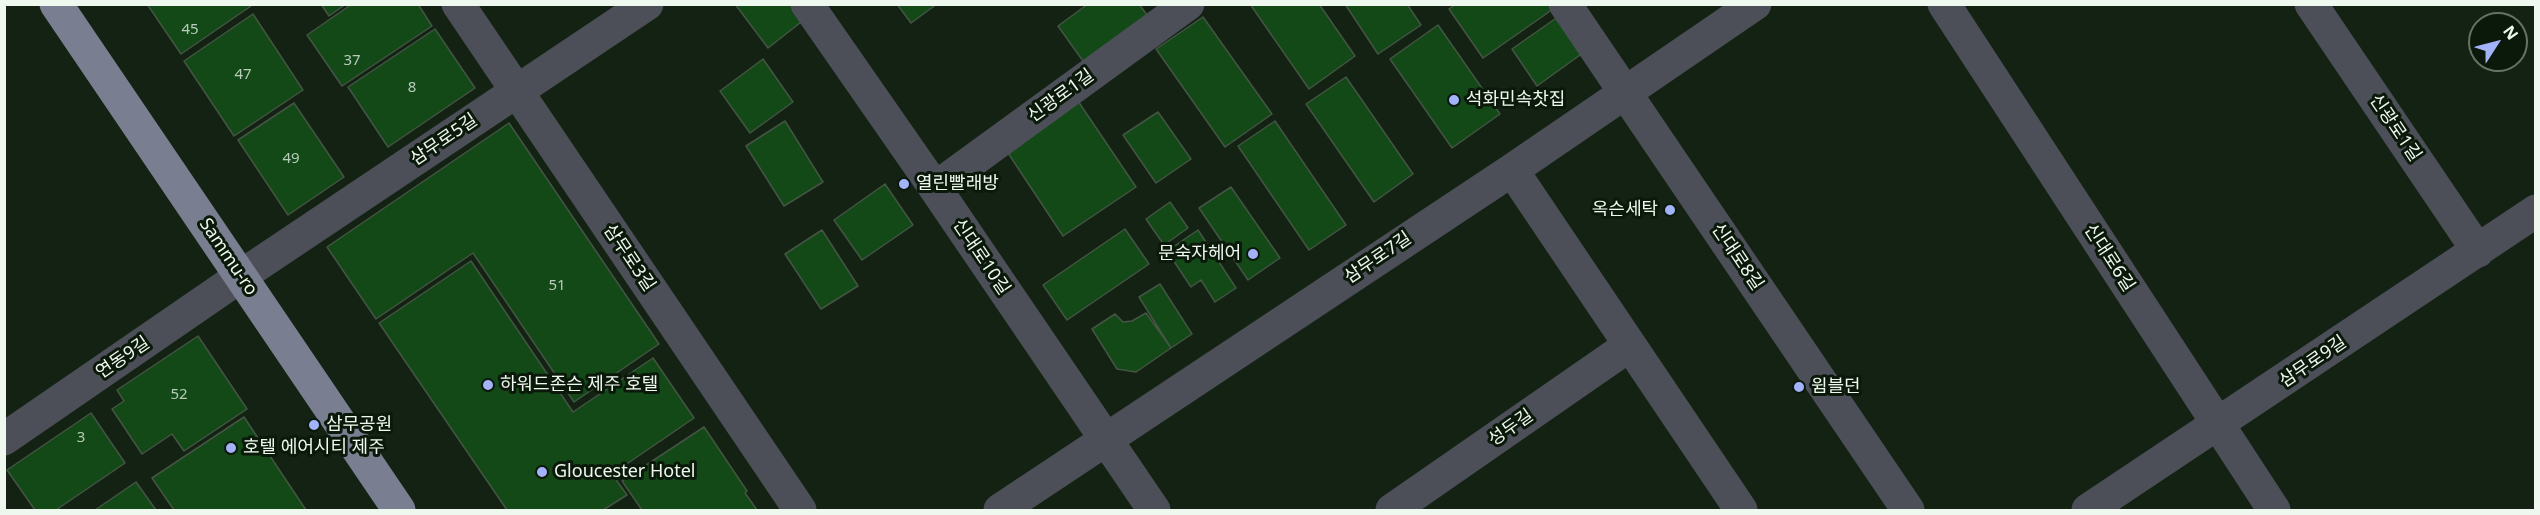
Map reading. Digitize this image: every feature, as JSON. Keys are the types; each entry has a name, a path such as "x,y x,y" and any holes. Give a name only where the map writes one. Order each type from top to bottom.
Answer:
{"main road":[{"name":"Sammu-ro","path":"56,4 399,510"}],"street":[{"name":"삼무로3길","path":"458,4 800,510"},
{"name":"삼무로5길","path":"241,276 647,4"},
{"name":"신대로10길","path":"807,4 1154,510"},
{"name":"신대로8길","path":"1565,4 1908,510"},
{"name":"삼무로7길","path":"1000,510 1512,170 1755,4"},
{"name":"신대로6길","path":"1944,4 2274,510"},
{"name":"신광로1길","path":"2311,4 2478,251"},
{"name":"신광로1길","path":"935,188 1182,6"},
{"path":"1512,170 1741,510"},
{"name":"삼무로9길","path":"2088,510 2535,212"},
{"name":"연동9길","path":"4,439 241,276"},
{"name":"성두길","path":"1392,510 1630,345"}],"building":[{"path":"147,4 250,4 251,6 181,54"},
{"path":"321,4 346,4 329,16"},
{"path":"352,4 418,4 432,26 342,86 307,35"},
{"path":"735,4 794,4 805,19 768,48"},
{"path":"897,4 937,4 911,23"},
{"path":"1088,4 1139,4 1147,15 1083,61 1058,26"},
{"path":"1250,4 1319,4 1355,56 1309,89"},
{"path":"1345,4 1407,4 1421,25 1378,54"},
{"path":"1456,4 1554,4 1556,7 1483,58 1449,9"},
{"path":"253,14 303,90 234,136 184,61"},
{"path":"1562,14 1587,50 1537,86 1512,49"},
{"path":"1203,17 1272,114 1225,147 1156,49"},
{"path":"1438,25 1500,114 1452,148 1390,59"},
{"path":"435,29 475,88 388,147 348,87"},
{"path":"763,59 793,102 750,133 720,91"},
{"path":"1346,77 1413,174 1374,202 1306,104"},
{"path":"1078,101 1136,187 1063,236 1006,150"},
{"path":"294,103 344,177 288,215 238,140"},
{"path":"1158,112 1191,159 1156,183 1123,135"},
{"path":"785,121 823,182 784,206 746,146"},
{"path":"1275,121 1346,225 1309,250 1238,146"},
{"path":"509,123 659,344 574,402 473,253 376,319 327,247"},
{"path":"885,184 913,225 862,260 834,220"},
{"path":"1231,187 1280,258 1248,280 1199,208"},
{"path":"1170,202 1188,228 1164,245 1146,219"},
{"path":"1125,229 1149,264 1067,320 1043,285"},
{"path":"822,230 858,286 821,309 785,254"},
{"path":"1198,230 1236,288 1215,302 1201,280 1191,287 1167,251"},
{"name":"하워드존슨 제주 호텔","path":"471,261 573,412 653,358 694,418 612,474 627,495 603,510 507,510 379,323"},
{"path":"1160,284 1192,334 1171,348 1139,297"},
{"path":"1146,313 1171,348 1136,372 1117,369 1092,329 1115,314 1123,322 1132,321"},
{"path":"198,336 247,409 184,451 172,434 142,454 112,409 124,401 117,390"},
{"path":"91,413 125,463 56,510 35,510 7,470"},
{"name":"호텔 에어시티 제주","path":"244,417 306,510 174,510 152,478"},
{"path":"704,427 757,510 642,510 622,481"},
{"path":"136,482 156,510 95,510"}],"place":[{"name":"석화민속찻집","path":"1454,100"},
{"name":"열린빨래방","path":"904,184"},
{"name":"옥슨세탁","path":"1670,210"},
{"name":"문숙자헤어","path":"1253,254"},
{"name":"하워드존슨 제주 호텔","path":"488,385"},
{"name":"윔블던","path":"1799,387"},
{"name":"삼무공원","path":"314,425"},
{"name":"호텔 에어시티 제주","path":"231,448"},
{"name":"Gloucester Hotel","path":"542,472"}]}
